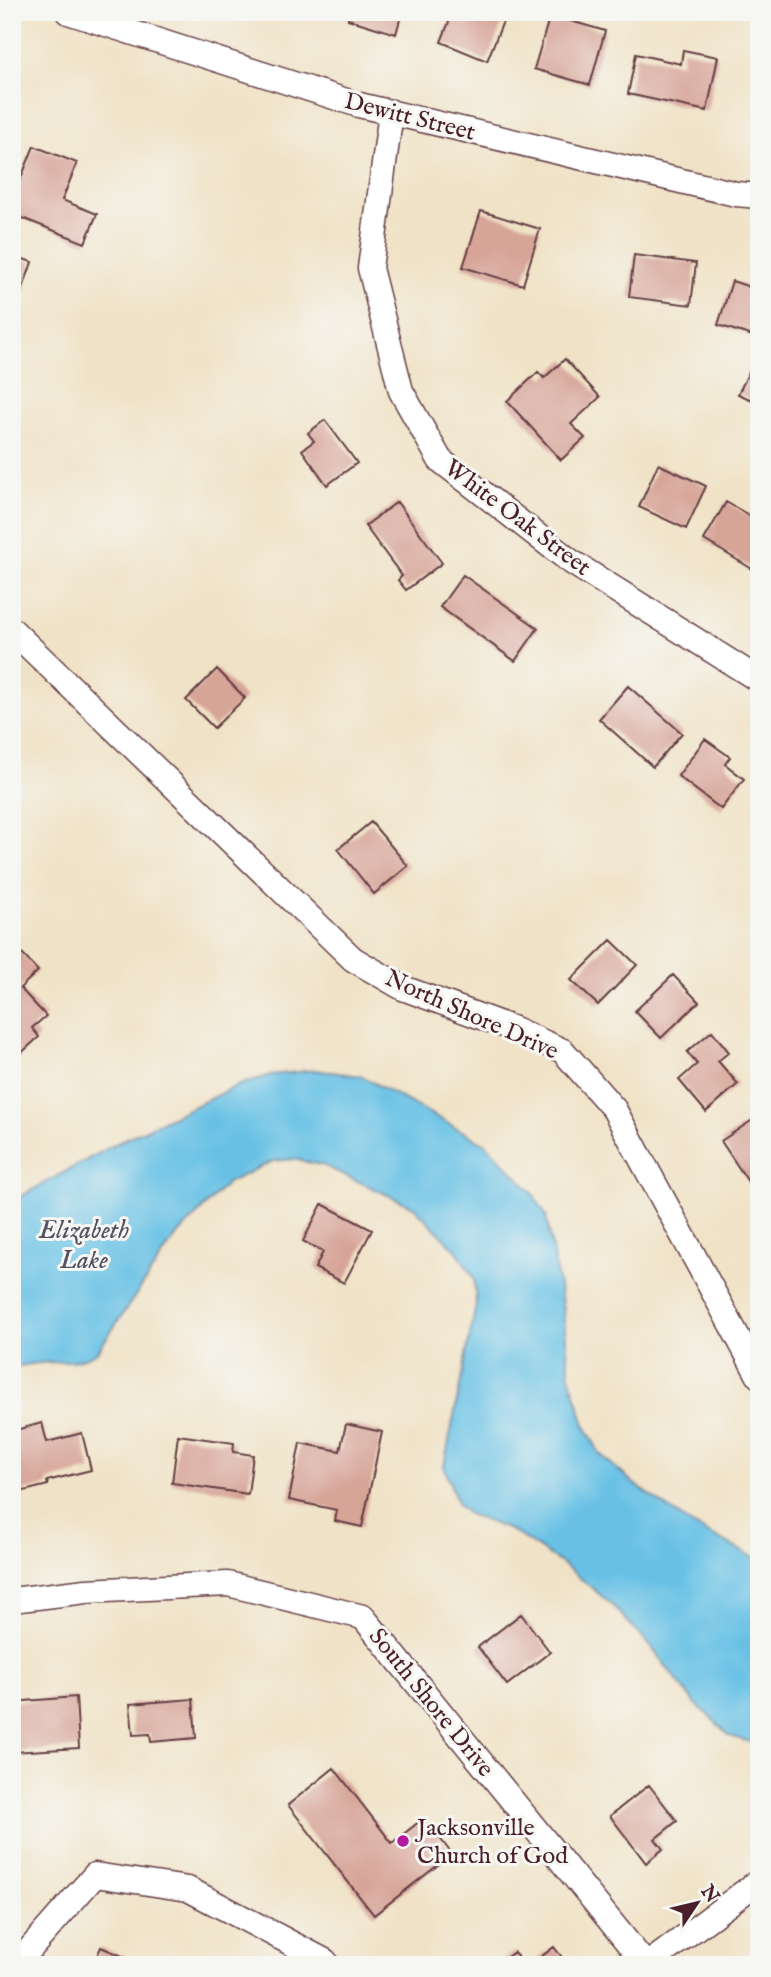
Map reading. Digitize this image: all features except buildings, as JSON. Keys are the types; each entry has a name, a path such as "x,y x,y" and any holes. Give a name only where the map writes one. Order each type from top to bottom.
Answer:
{"street":[{"name":"Dewitt Street","path":"68,12 359,105 736,194 759,196"},
{"name":"White Oak Street","path":"391,113 370,268 401,391 440,460 570,561 759,680"},
{"name":"North Shore Drive","path":"12,630 354,959 403,988 514,1029 563,1051 614,1109 759,1376"},
{"name":"South Shore Drive","path":"12,1600 86,1591 228,1584 363,1617 647,1965"},
{"path":"16,1965 95,1875 188,1889 328,1965"},
{"path":"647,1965 759,1881"}],"water":[{"name":"Elizabeth Lake","path":"315,1070 361,1076 486,1144 532,1192 546,1215 563,1309 570,1378 586,1428 600,1454 633,1483 692,1525 759,1560 759,1740 750,1742 730,1736 693,1701 648,1643 611,1604 567,1567 512,1531 468,1514 458,1505 444,1466 476,1305 474,1278 457,1251 414,1207 325,1166 294,1159 273,1161 227,1183 173,1240 97,1352 77,1360 22,1365 12,1369 12,1201 123,1140 239,1085 271,1075"}],"place":[{"name":"Jacksonville Church of God","path":"403,1841"}]}
